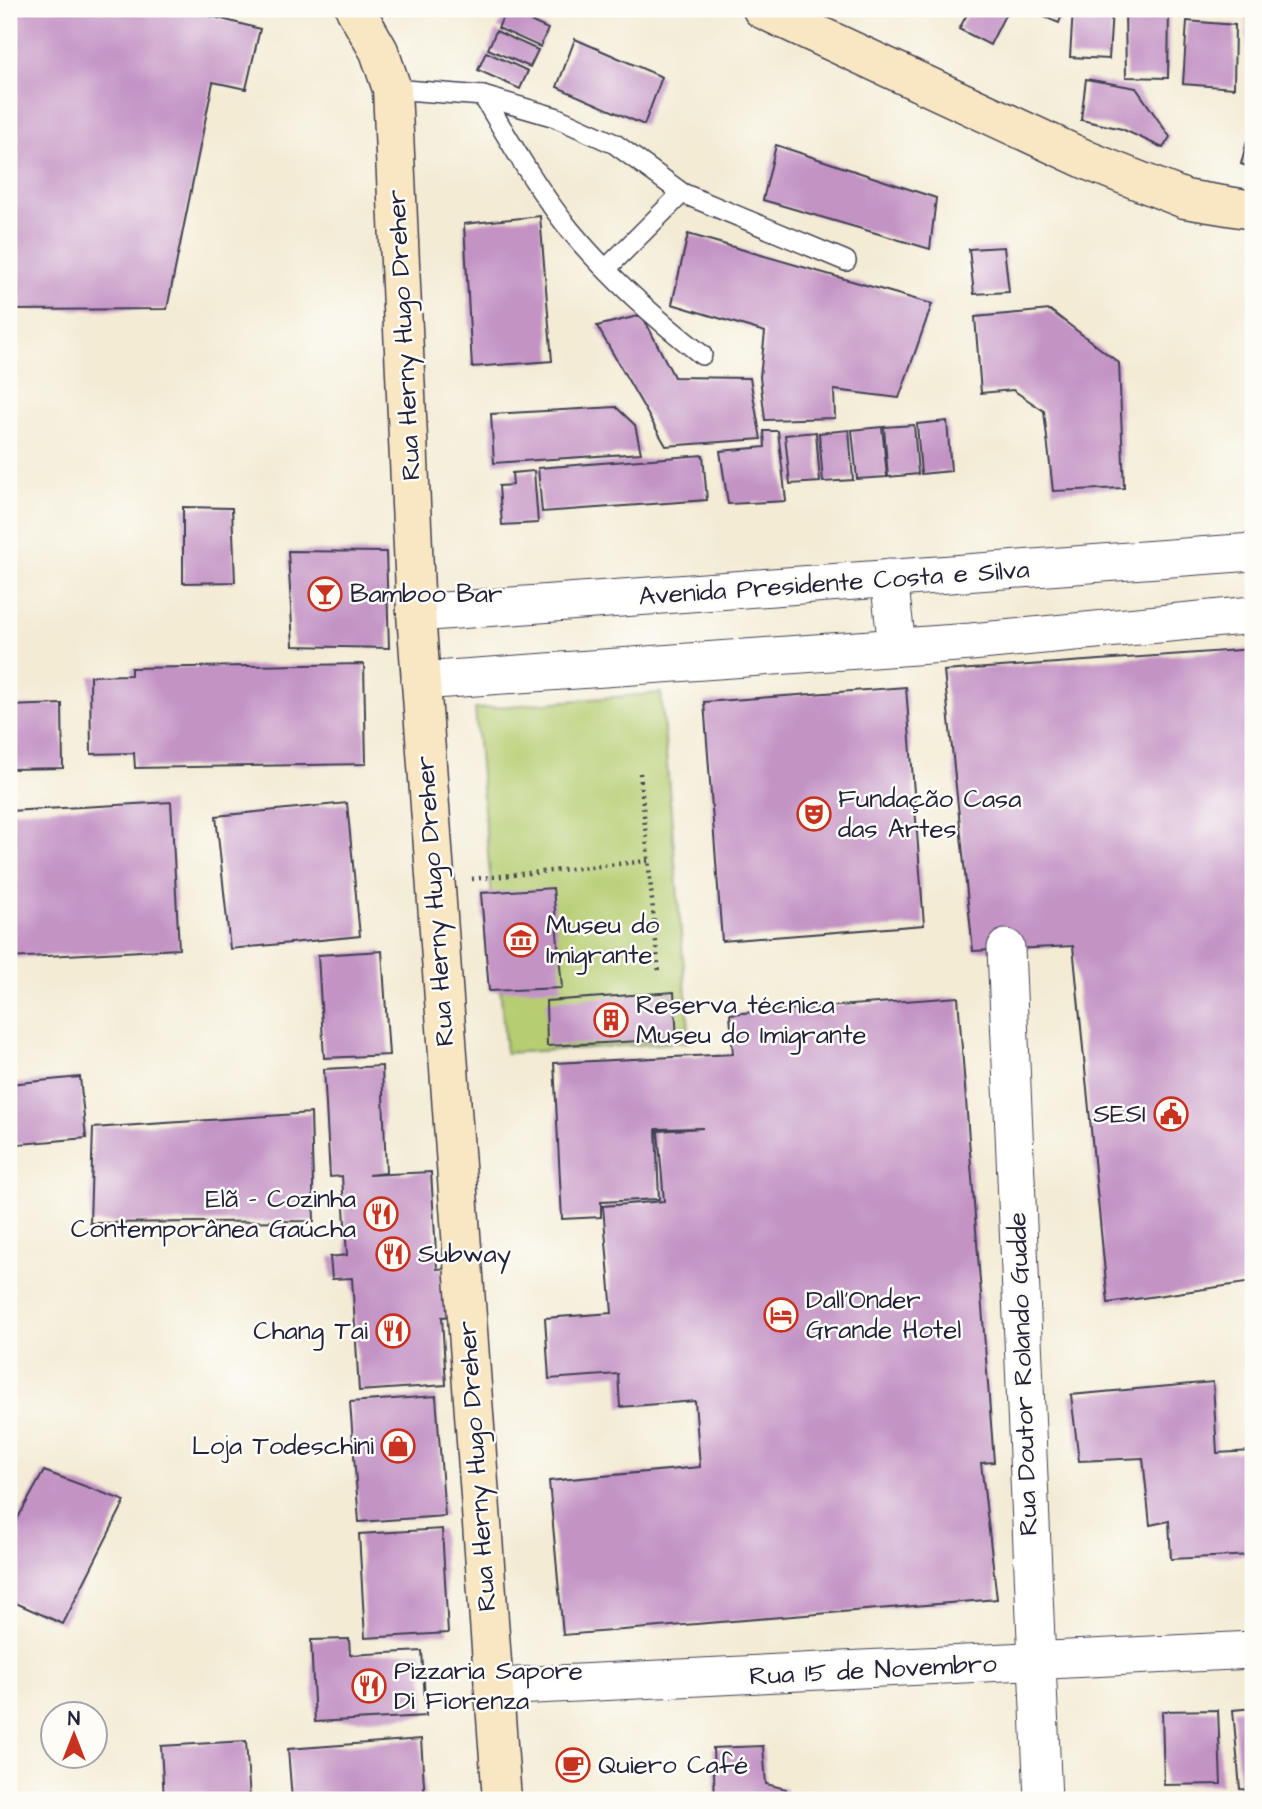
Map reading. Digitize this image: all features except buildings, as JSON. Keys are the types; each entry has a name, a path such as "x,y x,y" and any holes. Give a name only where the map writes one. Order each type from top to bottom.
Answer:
{"main road":[{"name":"Rua Herny Hugo Dreher","path":"355,9 379,51 392,89 420,681 502,1800"},
{"path":"762,9 1089,161 1185,199 1253,210"}],"street":[{"name":"Avenida Presidente Costa e Silva","path":"416,613 1253,552"},
{"path":"889,579 897,647"},
{"path":"420,681 897,647 1253,615"},
{"name":"Rua Doutor Rolando Gudde","path":"1006,948 1043,1800"},
{"name":"Rua 15 de Novembro","path":"493,1686 1035,1663 1253,1650"}],"lane":[{"path":"392,89 483,96 555,117 615,144 682,193 846,261"},
{"path":"483,96 546,197 571,231 661,323 702,355"},
{"path":"607,268 682,193"}],"path":[{"path":"640,773 659,974"},
{"path":"433,883 648,861"}],"green space":[{"path":"661,693 690,1042 506,1053 475,709"}],"place":[{"name":"Bamboo Bar","path":"325,594"},
{"name":"Fundação Casa das Artes","path":"814,814"},
{"name":"Museu do Imigrante","path":"521,940"},
{"name":"Reserva técnica Museu do Imigrante","path":"611,1020"},
{"name":"SESI","path":"1171,1114"},
{"name":"Elã - Cozinha Contemporânea Gaúcha","path":"381,1214"},
{"name":"Subway","path":"393,1254"},
{"name":"Dall'Onder Grande Hotel","path":"781,1315"},
{"name":"Chang Tai","path":"393,1331"},
{"name":"Loja Todeschini","path":"398,1446"},
{"name":"Pizzaria Sapore Di Fiorenza","path":"369,1686"},
{"name":"Quiero Café","path":"573,1765"}]}
